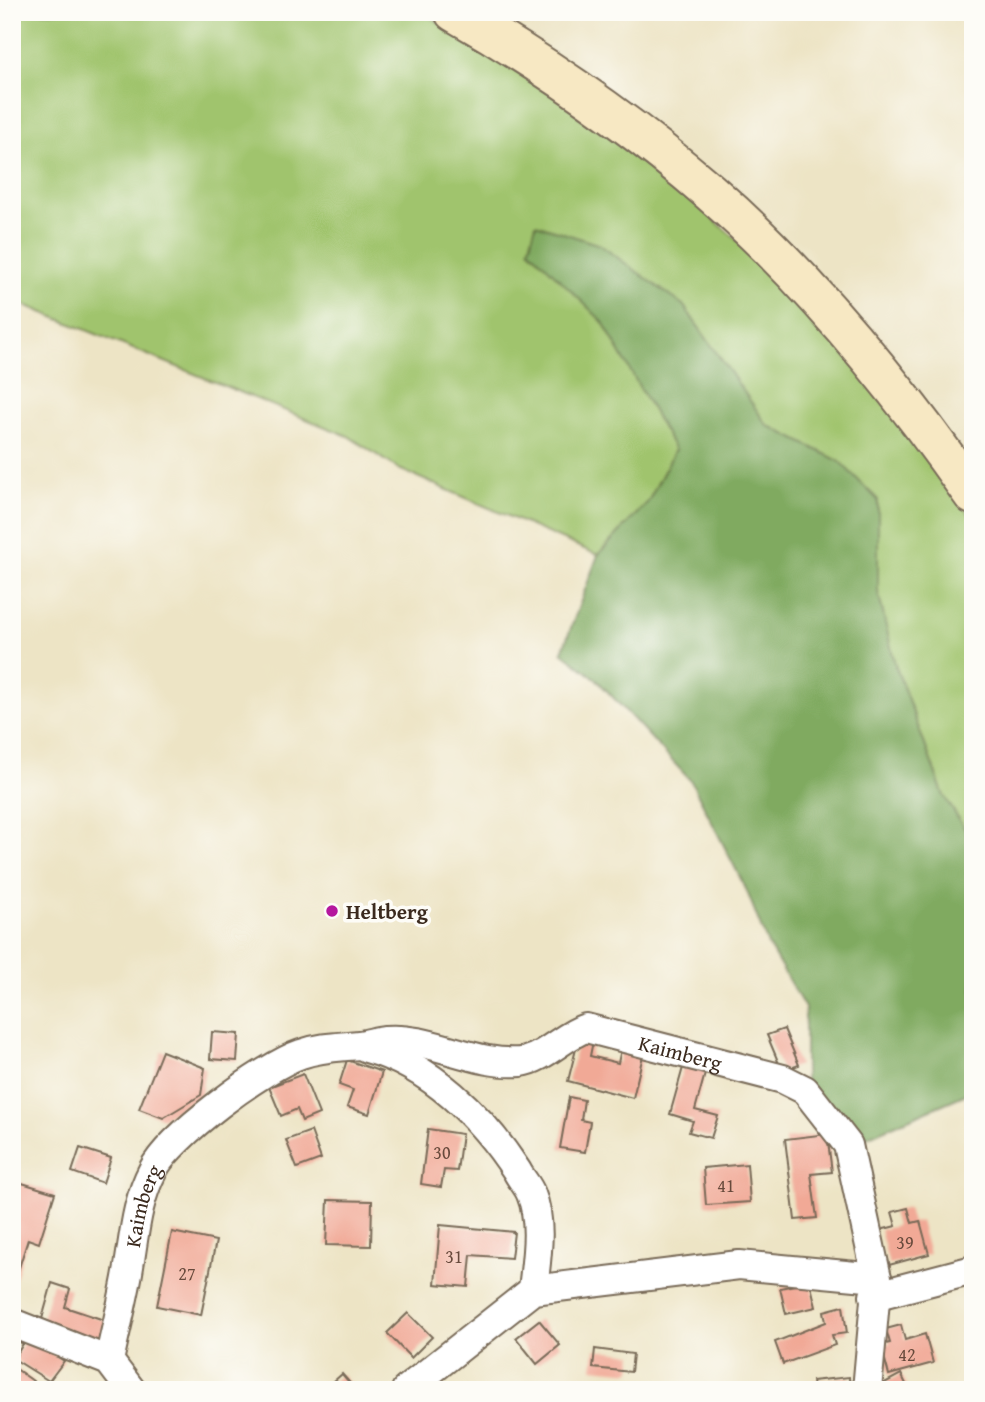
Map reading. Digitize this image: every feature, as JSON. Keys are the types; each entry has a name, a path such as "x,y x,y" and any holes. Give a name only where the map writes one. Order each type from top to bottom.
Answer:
{"main road":[{"path":"454,12 516,47 618,118 710,192 790,269 866,353 936,442 973,495"}],"street":[{"name":"Kaimberg","path":"109,1361 127,1276 137,1210 153,1169 174,1141 204,1116 284,1060 334,1046 387,1040 428,1044 464,1055 523,1062 573,1032 586,1028 783,1079 805,1090 848,1144 876,1287 867,1390"},
{"name":"Kaimberg","path":"358,1045 391,1054 431,1079 477,1118 505,1153 531,1194 537,1226 533,1290"},
{"path":"406,1390 533,1290 739,1265 876,1287 973,1270"},
{"path":"12,1323 109,1361 131,1390"}],"green space":[{"path":"12,12 421,12 495,54 609,129 782,279 926,451 973,519 973,842 944,796 895,665 878,592 878,500 839,461 767,425 683,305 529,248 603,322 675,450 648,502 598,555 399,469 348,436 12,300"},
{"path":"536,224 600,245 683,305 767,425 839,461 878,500 878,592 895,665 944,796 973,842 973,1091 848,1145 805,1090 805,1008 768,945 746,889 691,781 596,679 562,652 598,555 648,502 675,450 603,322 529,249"}],"building":[{"path":"784,1029 799,1065 782,1071 767,1035"},
{"path":"212,1032 239,1034 237,1061 210,1059"},
{"path":"579,1037 593,1041 590,1056 618,1063 622,1045 644,1051 633,1098 568,1081"},
{"path":"162,1051 205,1068 201,1095 163,1118 139,1109"},
{"path":"347,1060 382,1072 369,1114 347,1107 353,1090 339,1085"},
{"path":"684,1064 706,1070 695,1110 718,1116 711,1138 689,1132 693,1121 670,1114"},
{"path":"303,1074 319,1114 302,1121 297,1109 281,1116 269,1087"},
{"path":"569,1097 584,1100 581,1120 590,1122 585,1152 560,1148"},
{"path":"428,1129 462,1134 457,1171 444,1170 441,1187 421,1184"},
{"path":"311,1131 321,1159 297,1168 286,1140"},
{"path":"827,1134 832,1172 811,1174 817,1218 795,1220 785,1139"},
{"path":"80,1148 111,1158 103,1183 72,1172"},
{"path":"747,1164 750,1202 706,1205 703,1168"},
{"path":"12,1180 55,1193 39,1243 28,1239 13,1287"},
{"path":"328,1200 372,1201 371,1246 326,1245"},
{"path":"908,1208 912,1223 920,1221 929,1254 889,1265 880,1230 896,1226 892,1212"},
{"path":"440,1225 514,1232 511,1258 471,1255 468,1287 435,1284"},
{"path":"172,1232 216,1241 201,1315 157,1306"},
{"path":"810,1282 816,1307 786,1314 780,1288"},
{"path":"52,1283 70,1289 65,1307 107,1321 100,1342 42,1319"},
{"path":"843,1306 847,1333 832,1335 835,1345 783,1364 775,1342 826,1322 824,1311"},
{"path":"408,1313 432,1337 411,1358 387,1333"},
{"path":"539,1320 560,1345 537,1364 516,1338"},
{"path":"901,1325 905,1340 925,1334 933,1363 889,1375 881,1345 890,1343 886,1329"},
{"path":"27,1337 64,1361 49,1381 14,1359"},
{"path":"595,1349 633,1354 631,1372 593,1368"},
{"path":"12,1366 33,1381 28,1390 12,1390"},
{"path":"342,1374 356,1390 324,1390"},
{"path":"901,1374 909,1390 881,1390 879,1386"},
{"path":"849,1377 850,1390 813,1390 812,1381"}],"place":[{"name":"Heltberg","path":"332,911"}]}
